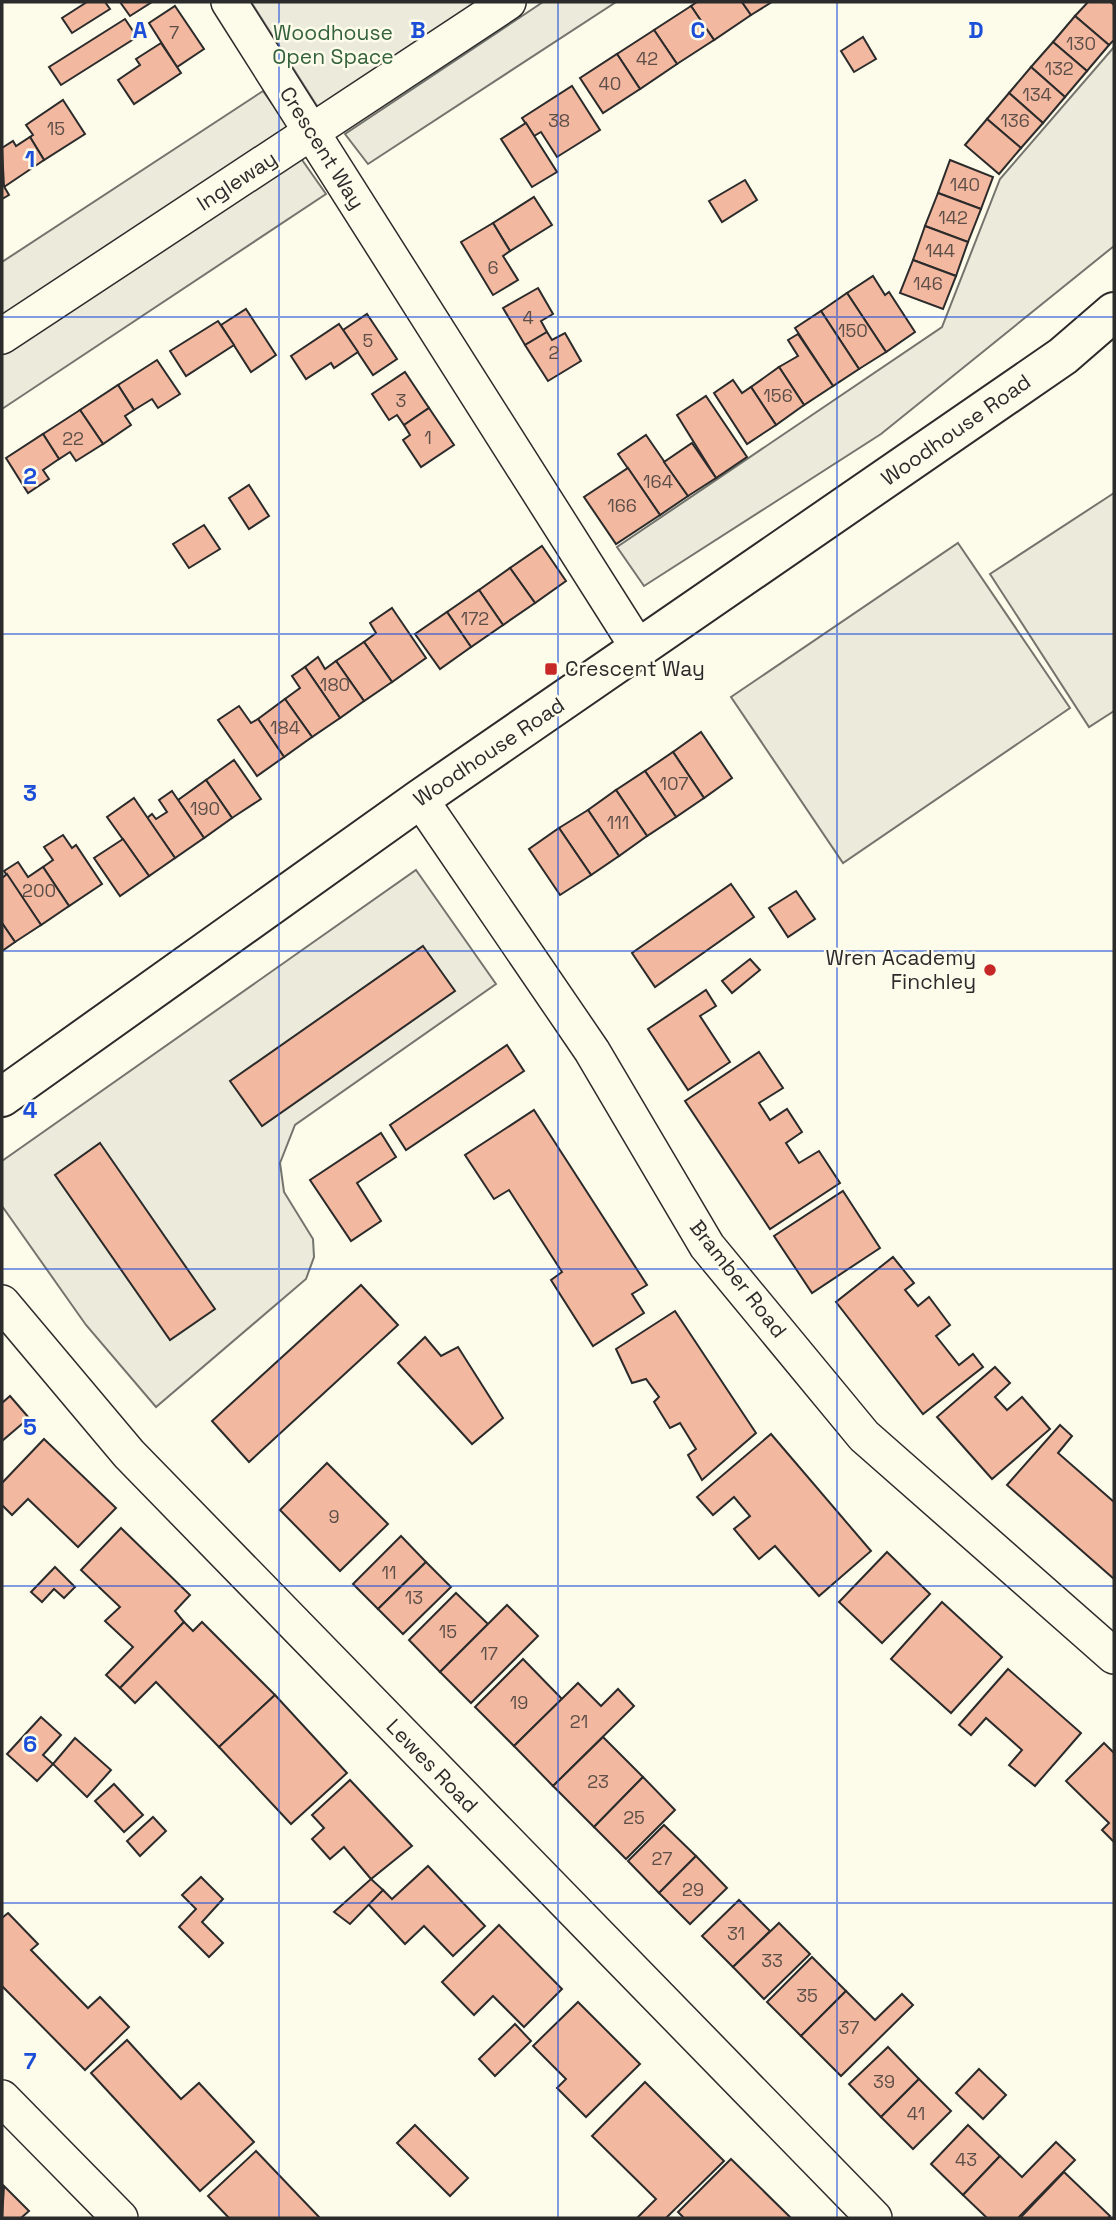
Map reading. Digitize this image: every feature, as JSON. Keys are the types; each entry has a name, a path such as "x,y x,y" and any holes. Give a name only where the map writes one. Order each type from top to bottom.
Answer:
{"main road":[{"name":"Woodhouse Road","path":"2,1097 420,799 1063,356 1114,312"}],"street":[{"name":"Crescent Way","path":"229,2 639,649"},
{"name":"Ingleway","path":"2,337 508,2"},
{"name":"Bramber Road","path":"420,799 592,1051 707,1246 864,1436 1114,1656"},
{"name":"Lewes Road","path":"2,1303 129,1454 874,2218"},
{"path":"2,2098 120,2218"}],"green space":[{"name":"Woodhouse Open Space","path":"251,2 477,2 319,109"},
{"path":"543,2 616,2 368,164 345,134"},
{"path":"1114,47 1114,246 881,434 644,586 617,547 942,327 1000,179"},
{"path":"263,91 292,132 2,325 2,262"},
{"path":"300,157 326,194 2,409 2,355"},
{"path":"1114,493 1114,711 1089,727 990,574"},
{"path":"416,870 496,984 295,1125 280,1163 284,1192 313,1239 314,1257 306,1279 156,1407 86,1325 2,1206 2,1161"}],"shaded area":[{"path":"958,543 1070,708 843,863 731,697"}],"building":[{"path":"87,2 105,2 110,9 72,33 62,18"},
{"path":"120,2 152,2 130,16"},
{"path":"697,2 742,2 751,15 714,40 691,6"},
{"path":"742,2 772,2 751,15"},
{"path":"1088,2 1111,2 1114,5 1114,40 1109,45 1075,16"},
{"path":"175,6 204,49 177,67 149,23"},
{"path":"691,6 714,40 677,64 654,30"},
{"path":"1075,16 1109,45 1087,71 1053,42"},
{"path":"125,19 137,37 61,85 49,67"},
{"path":"654,30 677,64 640,89 617,54"},
{"path":"863,37 876,59 854,72 841,51"},
{"path":"1053,42 1087,71 1065,97 1031,67"},
{"path":"161,43 181,73 134,104 118,80 140,65 136,59"},
{"path":"617,54 640,89 603,113 580,78"},
{"path":"1031,67 1065,97 1043,123 1009,93"},
{"path":"572,86 600,130 557,157 541,132 534,136 522,118"},
{"path":"1009,93 1043,123 1021,148 987,119"},
{"path":"63,100 85,134 44,160 26,125"},
{"path":"987,119 1021,148 999,174 965,145"},
{"path":"526,123 557,172 532,187 501,139"},
{"path":"30,137 44,160 4,187 2,148 13,141 16,146"},
{"path":"950,160 993,177 981,209 938,193"},
{"path":"745,180 757,200 722,222 709,201"},
{"path":"2,183 9,195 2,199"},
{"path":"938,193 981,209 968,242 925,226"},
{"path":"534,197 552,225 510,251 493,223"},
{"path":"493,223 510,251 503,256 518,280 493,295 461,242"},
{"path":"925,226 968,242 956,276 913,260"},
{"path":"913,260 956,276 943,309 900,293"},
{"path":"873,276 885,295 889,292 915,332 886,352 847,293"},
{"path":"538,288 553,314 541,321 547,332 525,345 503,308"},
{"path":"847,293 886,352 859,369 821,311"},
{"path":"246,309 276,355 251,372 221,325"},
{"path":"821,311 859,369 833,386 795,328"},
{"path":"367,314 397,359 373,375 343,330"},
{"path":"218,321 234,345 186,376 170,351"},
{"path":"339,324 358,352 334,368 331,363 306,379 291,356"},
{"path":"547,332 552,340 565,333 581,361 548,381 525,345"},
{"path":"798,334 833,386 804,405 779,367 798,356 788,340"},
{"path":"157,360 180,394 158,408 152,399 134,410 118,385"},
{"path":"779,367 804,405 776,425 751,387"},
{"path":"405,372 429,408 404,425 397,415 389,420 372,394"},
{"path":"733,380 742,393 751,387 776,425 747,444 714,393"},
{"path":"118,385 134,410 125,416 131,425 103,444 80,410"},
{"path":"706,396 747,457 716,478 677,415"},
{"path":"429,408 454,445 421,467 403,440 410,435 404,425"},
{"path":"80,410 103,444 76,461 70,452 59,459 43,434"},
{"path":"43,434 59,459 43,470 49,479 28,493 6,458"},
{"path":"646,435 688,496 660,515 618,454"},
{"path":"692,443 716,478 688,496 664,462"},
{"path":"628,468 660,515 616,544 584,497"},
{"path":"249,485 269,516 249,529 229,498"},
{"path":"204,525 220,549 189,568 173,544"},
{"path":"542,546 566,581 535,603 510,568"},
{"path":"510,568 535,603 503,625 479,590"},
{"path":"479,590 503,625 471,647 447,612"},
{"path":"392,608 426,658 392,682 364,642 376,633 370,623"},
{"path":"447,612 471,647 440,669 415,634"},
{"path":"364,642 392,682 364,701 336,661"},
{"path":"318,657 325,669 336,661 364,701 340,718 305,667"},
{"path":"305,667 340,718 312,737 285,699 300,688 292,676"},
{"path":"285,699 312,737 284,757 258,719"},
{"path":"239,706 251,723 258,719 284,757 257,776 218,720"},
{"path":"701,732 732,778 704,798 673,752"},
{"path":"673,752 704,798 676,817 645,771"},
{"path":"234,760 261,799 232,818 206,780"},
{"path":"645,771 676,817 647,836 616,790"},
{"path":"206,780 232,818 204,838 178,800"},
{"path":"616,790 647,836 619,856 588,810"},
{"path":"172,791 204,838 175,858 147,818 152,814 156,819 167,812 159,800"},
{"path":"134,798 175,858 149,876 107,817"},
{"path":"588,810 619,856 591,875 559,828"},
{"path":"559,828 591,875 560,895 529,849"},
{"path":"63,835 72,848 76,845 102,884 69,906 43,867 53,860 44,847"},
{"path":"123,839 149,876 120,896 94,858"},
{"path":"18,862 28,877 43,867 69,906 41,925 4,871"},
{"path":"7,874 41,925 15,942 2,923 2,878"},
{"path":"731,884 754,917 655,987 632,953"},
{"path":"796,891 815,919 788,937 769,908"},
{"path":"2,923 15,942 2,951"},
{"path":"423,946 455,991 262,1126 230,1081"},
{"path":"750,959 760,970 732,993 722,981"},
{"path":"706,990 716,1006 700,1016 730,1062 688,1090 648,1029"},
{"path":"507,1045 524,1071 406,1150 390,1125"},
{"path":"759,1052 783,1088 759,1103 770,1120 787,1109 802,1132 786,1143 799,1163 819,1151 840,1183 770,1229 685,1101"},
{"path":"534,1110 647,1285 632,1294 644,1313 593,1346 551,1280 562,1272 509,1190 494,1199 465,1155"},
{"path":"381,1133 396,1157 357,1183 381,1221 351,1241 310,1180"},
{"path":"100,1143 215,1309 170,1340 55,1175"},
{"path":"843,1191 880,1248 812,1293 774,1236"},
{"path":"893,1257 914,1283 905,1290 918,1306 929,1297 950,1325 936,1336 959,1365 973,1354 983,1367 923,1414 836,1302"},
{"path":"361,1285 398,1325 249,1462 212,1421"},
{"path":"675,1311 756,1433 702,1480 688,1455 696,1449 680,1423 670,1428 654,1402 659,1397 646,1379 632,1383 616,1349"},
{"path":"425,1337 441,1356 458,1347 503,1418 472,1444 398,1363"},
{"path":"995,1367 1010,1383 995,1397 1007,1410 1022,1397 1050,1429 992,1479 937,1417"},
{"path":"10,1396 29,1418 2,1441 2,1403"},
{"path":"1060,1425 1072,1436 1058,1453 1114,1502 1114,1579 1007,1485"},
{"path":"771,1434 871,1551 819,1596 775,1546 759,1559 734,1529 750,1516 734,1497 713,1515 697,1497"},
{"path":"44,1439 116,1508 78,1547 28,1499 12,1515 2,1505 2,1483"},
{"path":"327,1463 388,1524 340,1571 280,1510"},
{"path":"121,1528 190,1595 175,1611 184,1622 120,1688 106,1675 133,1647 105,1621 120,1607 81,1570"},
{"path":"401,1536 426,1562 378,1609 353,1584"},
{"path":"887,1552 930,1594 882,1643 839,1602"},
{"path":"426,1562 451,1587 403,1634 378,1609"},
{"path":"55,1567 75,1587 64,1598 54,1589 42,1602 31,1592"},
{"path":"456,1593 488,1624 440,1672 409,1640"},
{"path":"942,1602 1002,1657 951,1713 891,1659"},
{"path":"507,1605 538,1636 471,1703 440,1672"},
{"path":"184,1622 193,1631 202,1622 275,1695 219,1747 156,1682 135,1703 120,1688"},
{"path":"523,1659 562,1699 514,1746 475,1707"},
{"path":"1008,1669 1081,1733 1035,1786 1009,1765 1022,1750 986,1718 971,1735 959,1725"},
{"path":"578,1683 601,1706 618,1689 634,1706 553,1786 514,1746"},
{"path":"275,1695 347,1773 291,1824 219,1747"},
{"path":"41,1717 61,1735 43,1755 53,1764 37,1781 7,1754"},
{"path":"603,1737 643,1777 594,1827 553,1786"},
{"path":"75,1738 111,1770 87,1797 53,1764"},
{"path":"1104,1743 1114,1753 1114,1842 1102,1830 1109,1823 1066,1781"},
{"path":"643,1777 675,1810 626,1859 594,1827"},
{"path":"350,1780 412,1846 371,1879 344,1847 330,1859 312,1839 324,1828 312,1815"},
{"path":"114,1784 143,1815 124,1832 95,1801"},
{"path":"153,1817 166,1831 140,1856 127,1841"},
{"path":"664,1825 696,1856 659,1893 628,1861"},
{"path":"696,1856 727,1888 690,1924 659,1893"},
{"path":"428,1866 485,1926 453,1956 424,1926 405,1944 368,1904 383,1890 392,1899"},
{"path":"201,1877 223,1899 202,1922 223,1943 209,1957 179,1927 196,1909 182,1895"},
{"path":"371,1879 383,1890 350,1924 334,1912"},
{"path":"739,1900 770,1931 733,1967 702,1936"},
{"path":"8,1913 38,1944 31,1950 88,2008 100,1997 129,2027 85,2070 2,1986 2,1918"},
{"path":"779,1923 810,1954 764,1999 733,1967"},
{"path":"499,1925 562,1989 524,2027 493,1996 474,2015 442,1982"},
{"path":"812,1957 846,1991 801,2036 767,2002"},
{"path":"846,1991 875,2020 902,1994 913,2005 841,2076 801,2036"},
{"path":"578,2002 640,2064 586,2117 557,2088 566,2079 533,2046"},
{"path":"515,2024 531,2041 495,2076 479,2059"},
{"path":"127,2040 181,2099 199,2083 254,2142 200,2191 91,2073"},
{"path":"888,2047 919,2079 881,2117 849,2084"},
{"path":"979,2069 1006,2095 983,2119 956,2093"},
{"path":"919,2079 951,2111 913,2149 881,2117"},
{"path":"645,2082 724,2161 666,2218 637,2218 656,2199 592,2136"},
{"path":"415,2125 468,2178 450,2196 397,2143"},
{"path":"968,2125 1000,2156 963,2195 931,2164"},
{"path":"1056,2142 1075,2160 1018,2218 987,2218 963,2195 1000,2156 1022,2177"},
{"path":"256,2151 320,2218 229,2218 208,2196"},
{"path":"731,2159 791,2218 684,2218 678,2212"},
{"path":"1064,2172 1110,2216 1020,2218"},
{"path":"4,2186 29,2211 21,2218 2,2218"}],"place":[{"name":"Crescent Way","path":"551,669"},
{"name":"Wren Academy Finchley","path":"990,970"}]}
